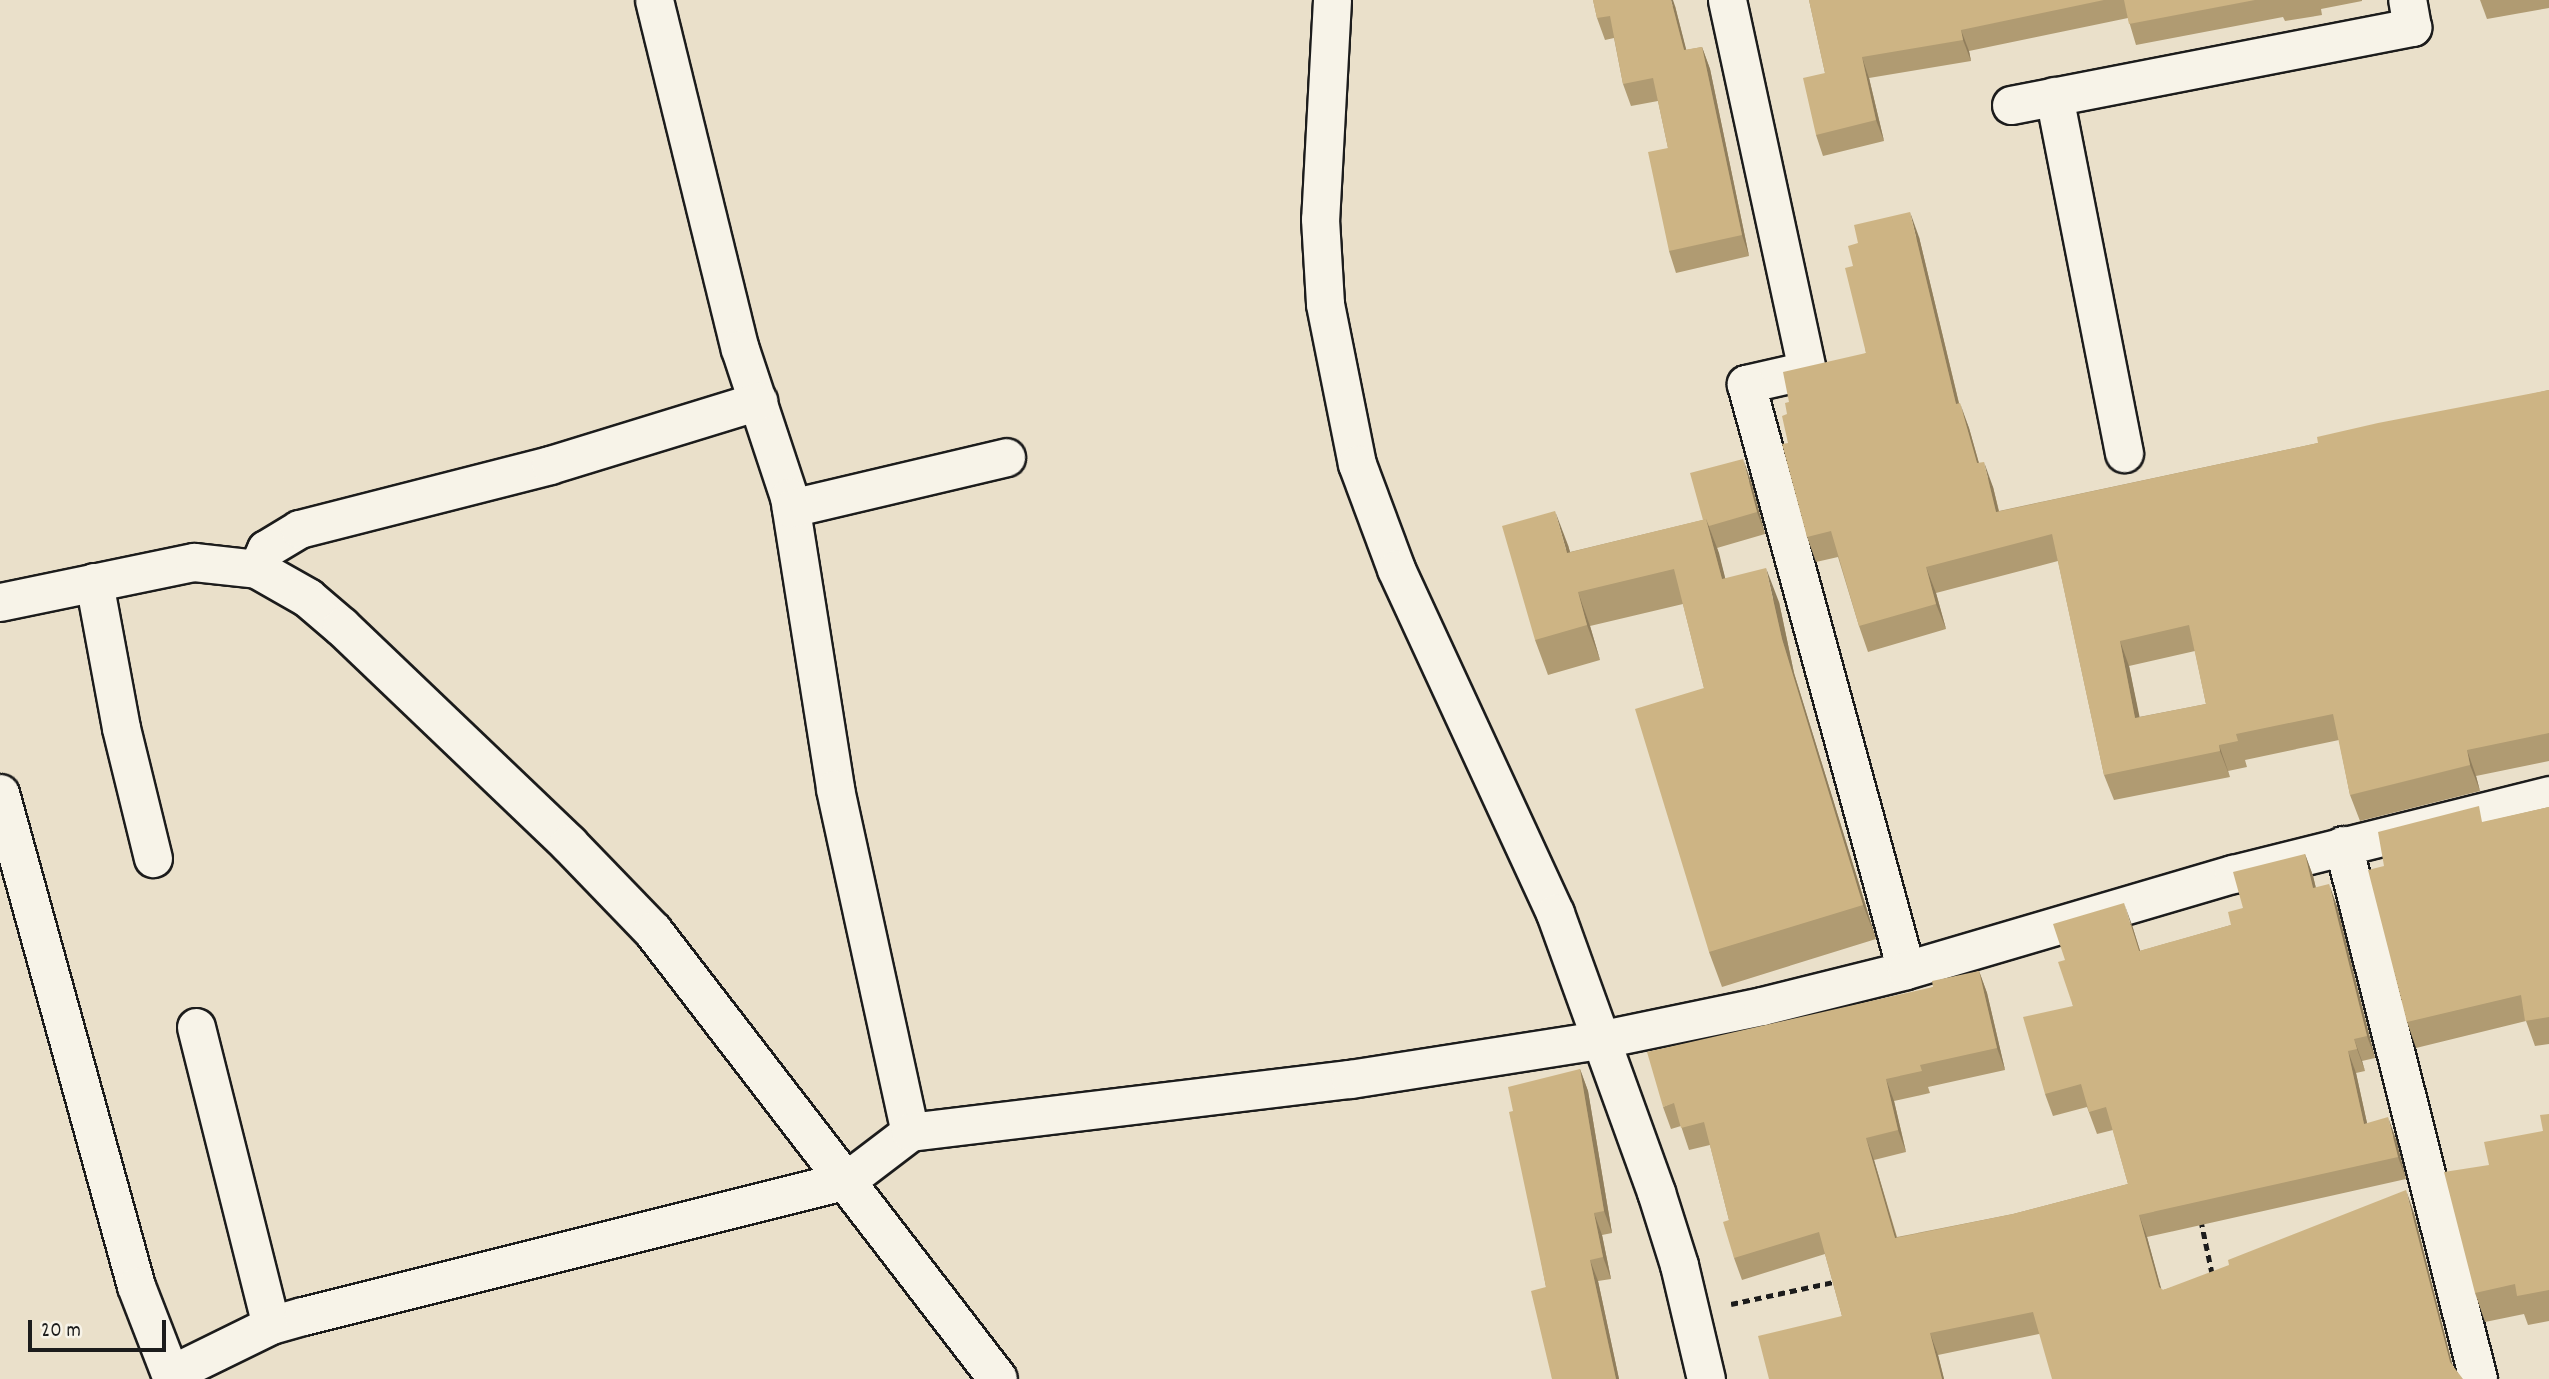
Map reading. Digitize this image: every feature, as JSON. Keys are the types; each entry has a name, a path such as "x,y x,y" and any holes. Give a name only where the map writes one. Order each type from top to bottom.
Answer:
{"street":[{"path":"654,0 717,259 791,508 835,789 910,1132"},
{"path":"1332,0 1321,219 1325,304 1357,464 1396,569 1555,913 1598,1040 1656,1192 1706,1379"},
{"path":"1727,0 1807,370 1746,384 1906,970"},
{"path":"2011,105 2412,27 2407,0"},
{"path":"2054,96 2124,453"},
{"path":"257,569 266,549 299,529 550,465 758,401"},
{"path":"791,508 1006,457"},
{"path":"0,602 194,562 257,569 307,598 342,627 569,844 653,931 847,1180 991,1376"},
{"path":"94,582 121,728 153,858"},
{"path":"0,793 136,1286 172,1377 271,1325 847,1180 910,1132 1350,1079 1598,1040 1762,1006 1906,970 2343,845 2549,795"},
{"path":"2343,845 2478,1379"},
{"path":"196,1027 271,1325"}],"path":[{"path":"2197,1205 2216,1286"},
{"path":"1690,1313 1846,1278"}],"building":[{"path":"1593,0 1671,0 1684,50 1702,47 1742,235 1669,251 1648,152 1668,148 1653,78 1623,84 1610,16 1597,18"},
{"path":"1809,0 2104,0 1961,30 1963,40 1862,57 1876,120 1816,135 1803,78 1825,73"},
{"path":"2124,0 2255,0 2129,24"},
{"path":"1910,212 1956,404 1960,403 1977,463 1984,462 1996,512 2318,443 2317,437 2378,423 2549,390 2549,733 2467,750 2470,765 2350,795 2333,714 2236,734 2238,741 2219,745 2220,751 2104,775 2052,534 1926,567 1936,604 1859,626 1831,531 1807,537 1782,444 1788,443 1782,416 1787,414 1785,403 1789,402 1783,372 1866,353 1845,268 1853,266 1848,246 1858,243 1854,225","holes":["2189,625 2206,704 2135,718 2120,641"]},
{"path":"1743,459 1757,512 1709,526 1706,519 1703,520 1690,473"},
{"path":"1555,511 1567,553 1706,519 1722,579 1766,568 1782,639 1863,905 1709,952 1635,709 1704,688 1674,569 1578,592 1587,625 1535,640 1502,526"},
{"path":"2479,806 2482,822 2549,807 2549,1017 2525,1021 2521,995 2407,1022 2368,870 2384,866 2378,832"},
{"path":"2305,854 2313,888 2329,884 2367,1036 2354,1039 2357,1049 2348,1051 2364,1124 2388,1117 2398,1157 2139,1215 2159,1287 2163,1290 2229,1265 2228,1260 2406,1190 2450,1362 2463,1379 2052,1379 2033,1312 1930,1333 1942,1379 1769,1379 1758,1336 1842,1316 1819,1232 1734,1258 1723,1222 1729,1220 1704,1122 1681,1128 1674,1103 1663,1107 1647,1052 1933,987 1932,981 1979,971 1997,1048 1920,1065 1922,1071 1886,1079 1898,1130 1866,1138 1895,1238 2013,1214 2128,1184 2106,1107 2089,1112 2081,1084 2045,1094 2023,1017 2073,1006 2058,962 2065,960 2053,924 2124,903 2139,951 2231,925 2228,912 2243,908 2233,872"},
{"path":"1580,1069 1604,1211 1594,1213 1603,1257 1590,1260 1616,1379 1552,1379 1531,1291 1546,1287 1509,1112 1513,1111 1508,1087"},
{"path":"2549,1114 2549,1290 2517,1296 2515,1284 2475,1293 2444,1172 2489,1165 2484,1142 2543,1131 2540,1115"}]}
